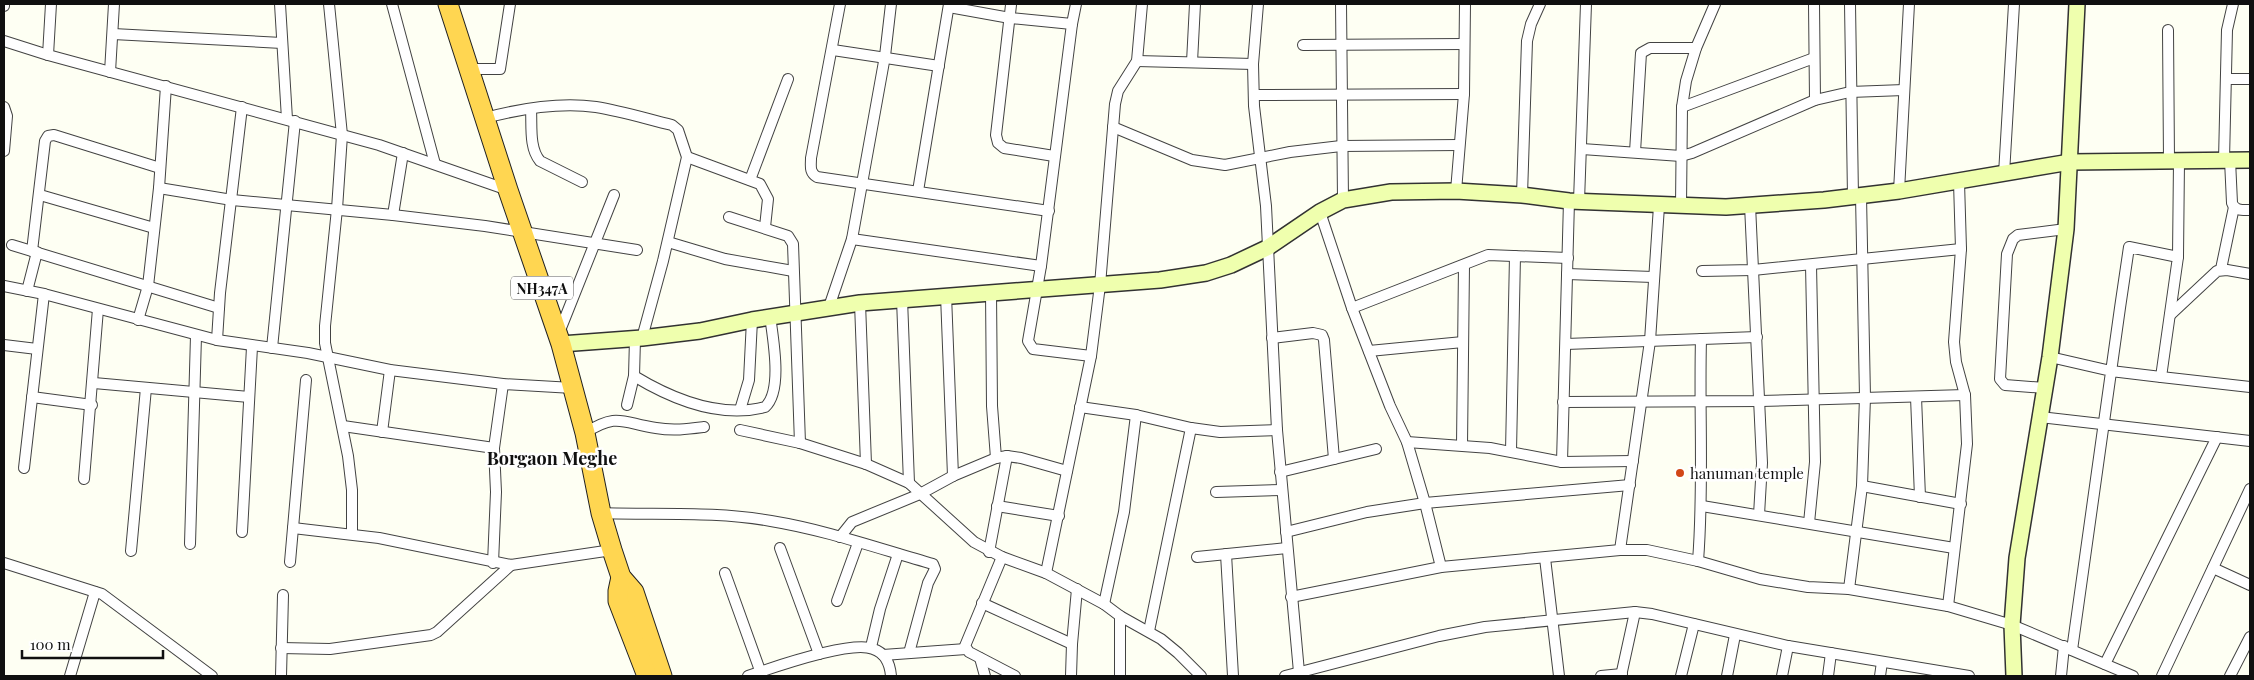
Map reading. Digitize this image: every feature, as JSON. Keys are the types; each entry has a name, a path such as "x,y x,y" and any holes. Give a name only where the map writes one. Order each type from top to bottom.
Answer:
{"highway":[{"name":"NH347A","path":"448,4 559,340 585,433 601,513 612,550 621,577 634,592 662,676"},
{"name":"NH347A","path":"621,577 618,601 647,676"}],"street":[{"path":"48,56 51,4"},
{"path":"110,72 114,4"},
{"path":"272,348 287,205 291,120 282,43 280,4"},
{"path":"329,4 342,135 325,343 343,426 352,490 352,534"},
{"path":"392,4 435,164"},
{"path":"469,70 500,69 510,4"},
{"path":"840,4 833,50 811,158 811,171 817,177 1049,211"},
{"path":"829,307 852,239 885,56 891,4"},
{"path":"1076,4 1054,156 1049,211 1028,340 1030,347 1091,356"},
{"path":"1046,574 1091,356 1100,285 1113,127 1118,91 1137,61 1142,4"},
{"path":"1192,62 1195,4"},
{"path":"1258,4 1254,95 1266,206 1280,472 1299,672"},
{"path":"1340,4 1343,200"},
{"path":"1456,191 1464,94 1465,4"},
{"path":"1522,195 1527,41 1531,24 1540,4"},
{"path":"1562,462 1567,274 1574,201 1582,149 1586,4"},
{"path":"1681,206 1682,107 1686,81 1696,48 1715,4"},
{"path":"1814,4 1815,100"},
{"path":"1850,4 1850,92 1863,259 1866,397 1862,486 1855,532 1850,589"},
{"path":"1899,191 1910,4"},
{"path":"2004,174 2014,4"},
{"path":"2014,676 2012,625 2017,558 2050,357 2066,229 2077,4"},
{"path":"2221,269 2234,207 2227,160 2226,79 2227,30 2232,4"},
{"path":"918,191 949,5 1010,18 1072,24"},
{"path":"1011,5 996,125 998,143 1010,150 1054,156"},
{"path":"2161,377 2178,257 2168,30"},
{"path":"113,34 282,43"},
{"path":"4,42 48,56 291,120 403,153 508,190"},
{"path":"1303,45 1464,44"},
{"path":"1635,152 1641,53 1650,48 1696,48"},
{"path":"833,50 885,56 938,66"},
{"path":"1682,107 1814,58"},
{"path":"1137,61 1254,64"},
{"path":"750,180 788,78"},
{"path":"2226,79 2250,79"},
{"path":"138,320 148,286 159,188 166,86"},
{"path":"1582,149 1682,156 1815,100 1850,92 1904,90"},
{"path":"1254,95 1464,94"},
{"path":"217,340 242,106"},
{"path":"485,118 531,110 578,106 595,107 672,125 678,130 687,158 668,242 639,339 634,376 627,405"},
{"path":"4,107 6,116 4,151"},
{"path":"531,110 533,149 536,156 540,161 582,182"},
{"path":"1113,127 1192,160 1225,165 1260,157 1341,146 1459,144"},
{"path":"27,291 35,251 45,141 48,136 54,135 160,168"},
{"path":"393,215 403,153"},
{"path":"687,158 760,184 768,198 765,227"},
{"path":"614,195 559,340 639,339 700,331 795,312 902,298 1100,285 1160,280 1206,273 1231,265 1267,248 1320,212 1343,200 1391,192 1456,191 1659,206 1750,205 1899,191 2070,162 2250,160"},
{"path":"1948,606 1967,444 1965,395 1956,362 1954,342 1961,249 1959,182"},
{"path":"159,188 232,200 337,209 522,230 637,250"},
{"path":"40,195 154,228"},
{"path":"1750,205 1761,401 1762,463 1759,515"},
{"path":"1620,550 1643,401 1650,341 1659,206"},
{"path":"2234,207 2250,210"},
{"path":"1320,212 1352,308 1406,442 1425,503 1441,567"},
{"path":"729,217 765,227 791,239 794,250 793,271 800,443"},
{"path":"2045,388 2005,385 2000,379 2007,254 2013,239 2018,235 2066,229"},
{"path":"852,239 1041,266"},
{"path":"668,242 725,259 793,271"},
{"path":"12,245 219,308"},
{"path":"2061,676 2068,648 2129,247 2178,257"},
{"path":"1702,271 1753,270 1961,249"},
{"path":"1352,308 1488,255 1568,258"},
{"path":"1511,451 1515,256"},
{"path":"1462,445 1464,265"},
{"path":"1809,523 1815,462 1815,399 1810,265"},
{"path":"2170,315 2217,271 2221,269 2250,274"},
{"path":"1567,274 1653,277"},
{"path":"4,286 44,294 196,336 252,347 272,348 390,370 503,384 573,388"},
{"path":"989,552 997,506 1001,457 992,406 991,292"},
{"path":"24,468 44,294"},
{"path":"946,295 953,476"},
{"path":"902,298 909,483"},
{"path":"860,303 866,464"},
{"path":"84,479 94,383 98,309"},
{"path":"634,376 673,398 705,407 740,410 765,407 771,399 775,364 770,316"},
{"path":"740,410 750,380 752,320"},
{"path":"1272,338 1313,333 1322,335 1324,340 1334,459"},
{"path":"190,544 196,336"},
{"path":"1566,344 1757,337"},
{"path":"1698,560 1702,506 1699,402 1700,340"},
{"path":"1369,350 1463,342"},
{"path":"4,345 37,349"},
{"path":"242,532 252,347"},
{"path":"2050,357 2111,371 2250,388"},
{"path":"382,432 390,370"},
{"path":"290,562 306,380"},
{"path":"94,383 249,397"},
{"path":"493,563 496,492 494,448 503,384"},
{"path":"131,551 146,388"},
{"path":"1563,402 1761,401 1965,395"},
{"path":"32,397 92,405"},
{"path":"1916,397 1920,497"},
{"path":"1080,407 1136,415 1191,428 1220,432 1277,430"},
{"path":"1104,604 1124,512 1136,415"},
{"path":"2040,417 2250,441"},
{"path":"585,433 599,424 613,420 668,430 704,427"},
{"path":"343,426 494,448"},
{"path":"1149,631 1191,428"},
{"path":"740,430 800,443 866,464 909,483 974,542 989,552 1046,574 1104,604 1120,616 1149,631 1178,653 1201,676"},
{"path":"2105,664 2217,437"},
{"path":"1406,442 1462,445 1511,451 1539,459 1562,462 1633,461"},
{"path":"1280,472 1376,449"},
{"path":"840,537 852,522 920,494 953,476 1001,457 1021,458 1067,470"},
{"path":"1286,532 1367,512 1425,503 1630,485"},
{"path":"1862,486 1960,504"},
{"path":"2162,676 2250,489"},
{"path":"1216,492 1282,490"},
{"path":"997,506 1058,516"},
{"path":"1702,506 1954,548"},
{"path":"601,513 770,520 840,537 935,566 908,654"},
{"path":"293,528 352,534 511,565 612,550"},
{"path":"837,601 858,543"},
{"path":"780,548 820,654"},
{"path":"1197,557 1287,548"},
{"path":"1291,597 1441,567 1620,550 1647,550 1698,560 1760,579 1808,587 1850,589 1948,606 2012,625 2133,676"},
{"path":"871,647 880,609 898,554"},
{"path":"1226,554 1233,676"},
{"path":"966,649 965,642 1002,557"},
{"path":"1545,558 1559,676"},
{"path":"4,563 102,594 212,676"},
{"path":"281,648 330,648 431,635 437,632 511,565"},
{"path":"2213,568 2250,585"},
{"path":"724,573 761,674"},
{"path":"1072,676 1076,589"},
{"path":"70,676 95,592"},
{"path":"281,676 283,595"},
{"path":"982,603 1072,644"},
{"path":"1601,676 1622,675 1635,612"},
{"path":"1285,676 1299,672 1319,672 1439,636 1485,627 1635,612 1788,646 1969,676"},
{"path":"1120,616 1120,676"},
{"path":"1681,676 1694,624"},
{"path":"1727,676 1735,635"},
{"path":"2230,676 2250,637"},
{"path":"1782,676 1788,646"},
{"path":"748,676 761,674 820,654 871,647 888,661 891,676"},
{"path":"883,655 966,649 1015,676"},
{"path":"1828,676 1831,653"},
{"path":"980,658 985,676"},
{"path":"1880,676 1882,662"}],"place":[{"name":"hanuman temple","path":"1680,473"}],"district":[{"name":"Borgaon Meghe","path":"552,458"}]}
